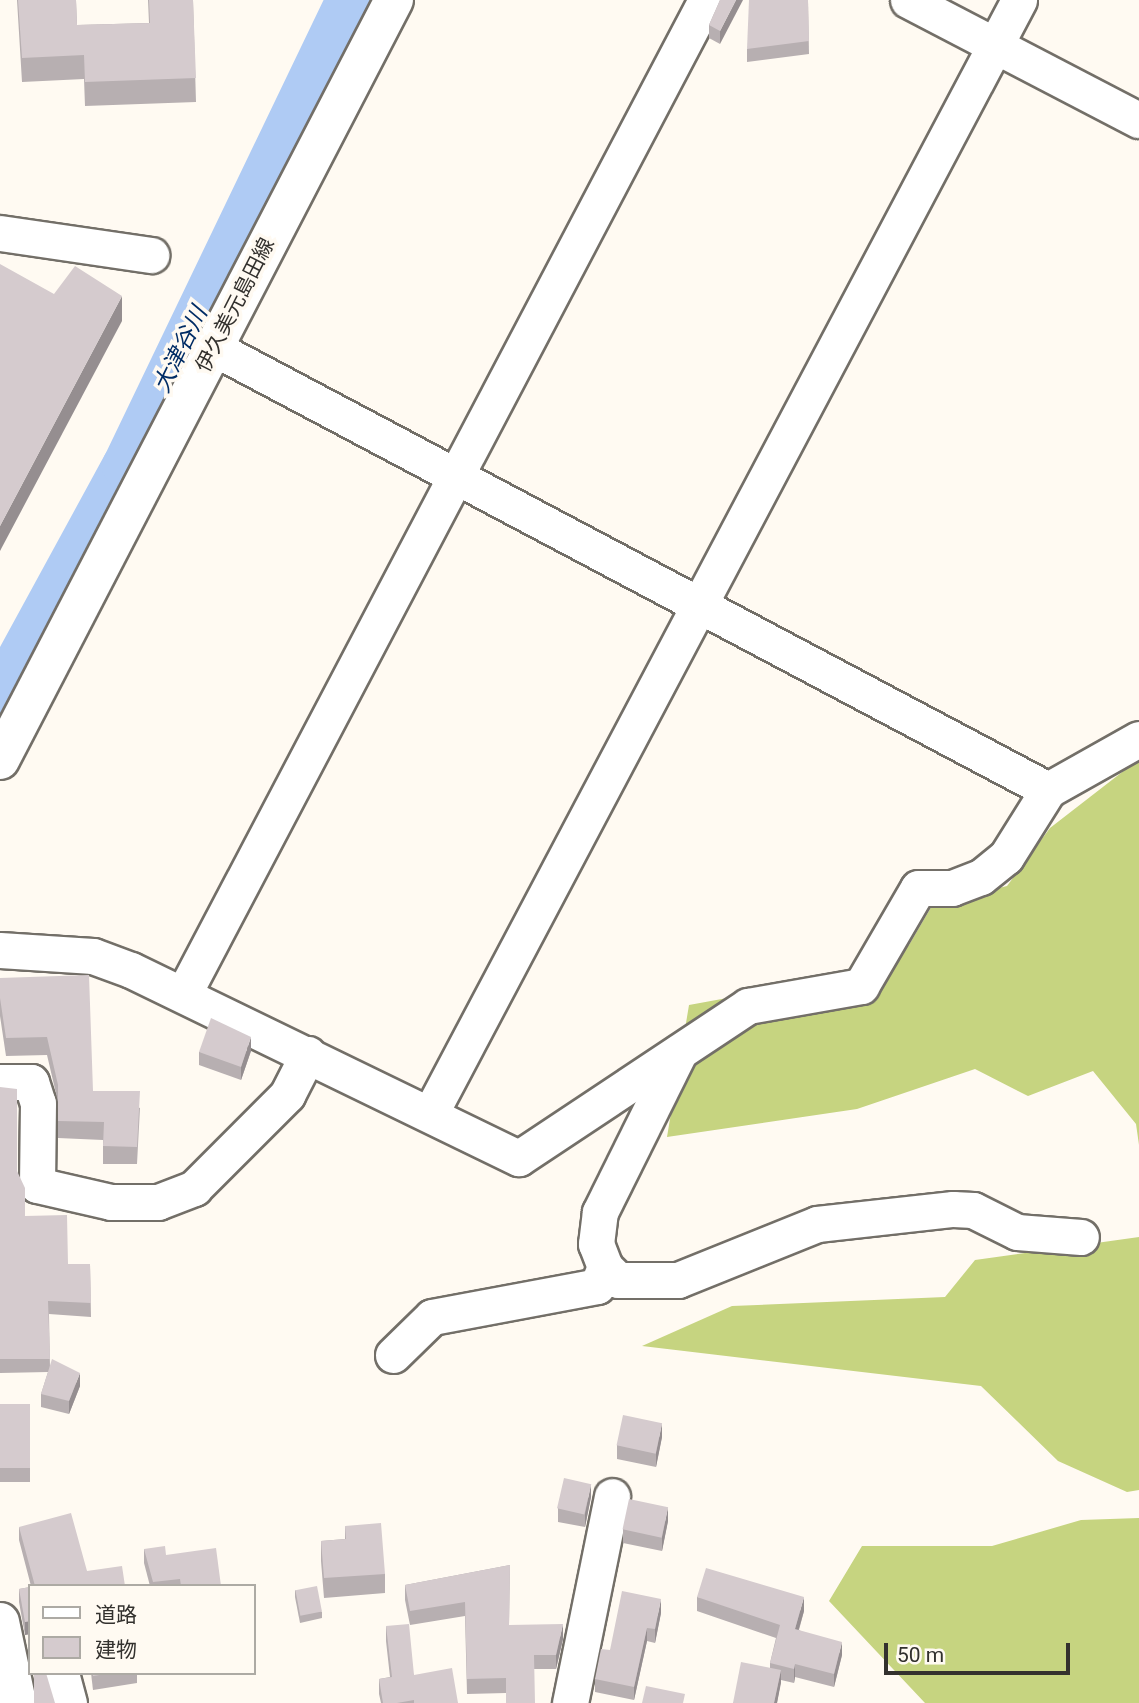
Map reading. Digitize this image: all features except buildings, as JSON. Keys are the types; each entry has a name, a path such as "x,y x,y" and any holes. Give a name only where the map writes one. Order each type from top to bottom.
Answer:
{"main road":[{"name":"伊久美元島田線","path":"0,760 394,0"},
{"path":"12,1640 17,1703"}],"street":[{"path":"184,993 706,0"},
{"path":"908,0 1139,120"},
{"path":"430,1114 1019,0"},
{"path":"0,233 151,255"},
{"path":"214,348 1048,790"},
{"path":"0,950 93,956 184,993 519,1158 748,1006 861,986 918,888 952,888 981,877 1006,857 1048,790 1139,739"},
{"path":"680,1051 600,1212 596,1244 605,1267 618,1280 678,1280 817,1224 953,1209 973,1210 1017,1232 1081,1237"},
{"path":"0,1082 32,1082 38,1103 37,1185 111,1202 158,1202 194,1188 287,1095 308,1054"},
{"path":"393,1355 432,1317 505,1299 578,1293 597,1286 605,1267"},
{"path":"570,1703 612,1496"},
{"path":"62,1675 69,1703"}],"green space":[{"path":"1139,759 1139,1145 1136,1124 1093,1071 1028,1096 975,1069 857,1109 667,1137 689,1005 862,973 909,945 933,904 1007,886 1050,828"},
{"path":"1139,1237 1139,1490 1127,1492 1058,1461 981,1386 642,1346 732,1306 945,1297 975,1260"},
{"path":"1139,1518 1139,1703 925,1703 829,1601 862,1546 992,1546 1081,1520"}],"waterway":[{"name":"大津谷川","path":"0,693 124,466 348,0"}]}
